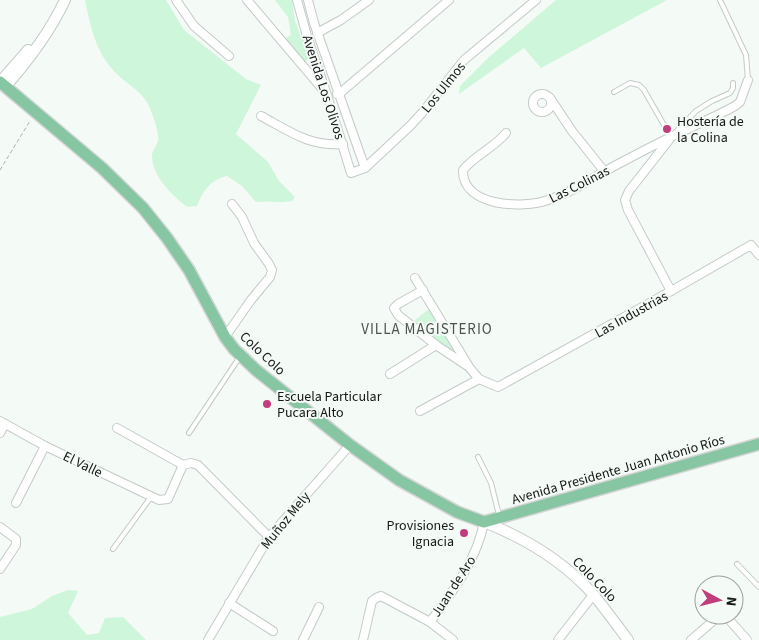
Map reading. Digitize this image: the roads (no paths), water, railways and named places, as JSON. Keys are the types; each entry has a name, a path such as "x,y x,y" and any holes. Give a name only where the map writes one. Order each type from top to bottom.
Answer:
{"main road":[{"name":"Colo Colo","path":"2,84 116,181 156,223 189,270 226,338 256,370 350,445 399,480 457,512 484,522"},
{"name":"Avenida Presidente Juan Antonio Ríos","path":"484,522 759,444"}],"street":[{"path":"2,84 35,41 58,0"},
{"path":"2,84 38,46 65,0"},
{"path":"176,0 194,26 228,56"},
{"path":"247,0 327,96 340,94 449,0"},
{"name":"Avenida Los Olivos","path":"297,0 351,173"},
{"name":"Avenida Los Olivos","path":"308,0 365,168"},
{"path":"318,33 341,20 361,3 369,0"},
{"name":"Los Ulmos","path":"351,173 365,168 422,113 464,60 536,0"},
{"name":"Las Colinas","path":"506,133 468,164 464,170 465,182 475,194 484,200 527,203 549,200 672,136 735,106 740,102 748,80"},
{"path":"550,98 572,131 604,171"},
{"path":"261,116 306,140 322,144 343,144"},
{"name":"Las Colinas","path":"671,291 628,210 625,200 629,191 672,136"},
{"path":"226,338 251,300 270,277 272,270 254,243 242,217 232,204"},
{"name":"Las Industrias","path":"479,378 498,387 751,245 758,251"},
{"path":"415,278 469,367 479,378 420,411"},
{"path":"423,290 398,304 394,308 398,315 436,345 469,367"},
{"path":"390,374 436,345"},
{"path":"0,433 2,422"},
{"name":"El Valle","path":"2,422 45,446 159,500 168,499 183,466"},
{"path":"117,428 183,466 191,463 198,465 269,537"},
{"name":"Muñoz Mely","path":"208,640 269,537 350,445"},
{"path":"16,503 45,446"},
{"name":"Colo Colo","path":"484,522 516,535 545,552 570,572 593,595 628,640"},
{"name":"Juan de Aro","path":"430,622 460,582 481,539 484,522"},
{"path":"0,527 16,539 16,545 0,569"},
{"path":"558,640 593,595"},
{"path":"363,640 372,602 378,597 385,598 430,622 453,640"},
{"path":"229,603 273,631"},
{"path":"303,640 319,607"},
{"path":"691,640 708,625"},
{"path":"733,625 747,640"}],"lane":[{"path":"720,0 746,55 748,80"},
{"path":"614,92 630,83 642,87 672,136 696,111 730,93 733,83"},
{"path":"189,433 240,355"},
{"path":"478,457 491,483 499,518"},
{"path":"113,550 151,497"},
{"path":"736,564 759,587"}],"place":[{"name":"Hostería de la Colina","path":"667,129"},
{"name":"Escuela Particular Pucara Alto","path":"267,404"},
{"name":"Provisiones Ignacia","path":"464,533"}],"district":[{"name":"VILLA MAGISTERIO","path":"427,329"}]}
